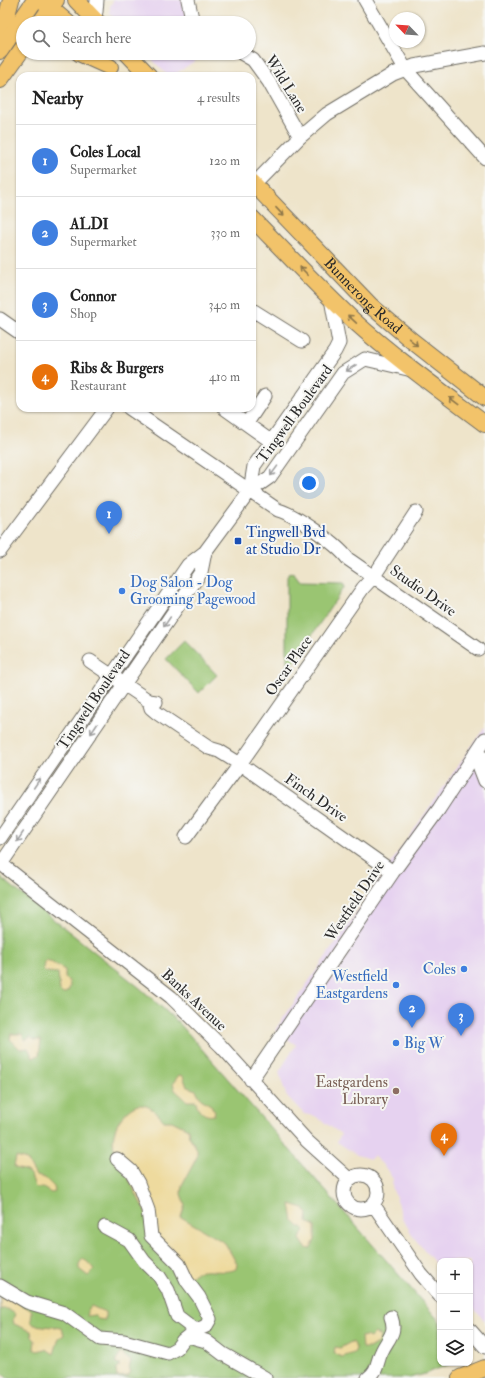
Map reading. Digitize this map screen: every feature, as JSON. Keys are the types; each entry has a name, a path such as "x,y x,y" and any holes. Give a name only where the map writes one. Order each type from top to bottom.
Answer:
{"main road":[{"path":"1,50 3,30 11,0"},
{"path":"25,16 36,0"},
{"path":"76,0 97,12"},
{"path":"43,16 49,3 61,16"},
{"path":"1,50 16,29"},
{"path":"0,80 16,60"},
{"path":"93,60 115,71"},
{"path":"104,60 115,71"},
{"path":"133,60 145,72"},
{"name":"Bunnerong Road","path":"256,187 370,305 411,340 485,398"},
{"name":"Bunnerong Road","path":"256,222 331,299 356,322 414,371 485,424"},
{"path":"460,1378 485,1368"}],"street":[{"path":"188,0 191,16"},
{"path":"365,0 406,70 485,158"},
{"path":"256,181 300,137 327,114 393,74 414,66 485,53"},
{"name":"Wild Lane","path":"253,60 269,82 300,137"},
{"name":"Tingwell Boulevard","path":"250,491 254,466 335,351 339,343 331,299"},
{"path":"256,314 302,342"},
{"path":"0,319 16,330"},
{"name":"Tingwell Boulevard","path":"0,838 188,565 205,552 250,491 270,477 343,373 365,359 414,371"},
{"path":"256,410 265,396"},
{"path":"0,551 104,412"},
{"name":"Studio Drive","path":"135,412 278,510 284,520 307,537 337,557 348,559 374,576 478,649"},
{"path":"230,412 272,442"},
{"path":"247,423 254,412"},
{"name":"Oscar Place","path":"186,837 374,576 416,512"},
{"name":"Tingwell Boulevard","path":"1,863 201,572 205,552"},
{"name":"Finch Drive","path":"90,661 111,677 149,701 151,708 157,713 208,748 219,751 240,764 393,872"},
{"name":"Westfield Drive","path":"251,1080 393,872 439,809 485,739"},
{"path":"485,758 480,768 485,781"},
{"name":"Banks Avenue","path":"1,863 171,997 201,1026 307,1141 349,1179"},
{"path":"104,1227 129,1240 144,1261 159,1276 168,1290 177,1316 194,1329 199,1330 206,1326 210,1319 199,1297 187,1281 177,1261 161,1248 151,1236 148,1210 138,1183 131,1171 117,1159"},
{"path":"359,1175 371,1178 376,1184 378,1191 377,1198 373,1204 359,1210 350,1206 346,1202 343,1193 349,1179 359,1175"},
{"path":"373,1204 421,1274 438,1294"},
{"path":"0,1286 27,1302 64,1313 100,1340 141,1344 168,1352 177,1348 188,1336 200,1338 265,1378"},
{"path":"368,1378 376,1371 382,1350 392,1336 393,1326 391,1317"},
{"path":"473,1333 485,1347"}],"shaded area":[{"path":"114,0 183,0 186,16 112,16 110,13 110,6"},
{"path":"153,60 196,60 178,72 164,72"},
{"name":"Westfield Eastgardens","path":"485,727 485,1321 473,1307 473,1258 437,1258 437,1265 415,1239 402,1218 392,1186 393,1179 385,1167 374,1156 370,1159 357,1155 337,1142 341,1134 315,1116 304,1114 286,1095 279,1072 296,1045 275,1030"}],"green space":[{"path":"289,573 294,574 300,582 343,583 345,586 289,669 287,666 287,577"},
{"path":"184,641 217,675 199,693 166,659"},
{"path":"0,877 140,988 179,1023 437,1319 437,1366 445,1366 425,1374 409,1378 7,1378 0,1371"}],"sand":[{"path":"47,960 65,970 65,978 69,981 70,987 68,991 63,994 60,991 58,973 46,972 43,970 44,962"},
{"path":"11,1034 22,1034 25,1040 31,1037 34,1040 41,1040 39,1055 33,1058 28,1048 20,1049 10,1039"},
{"path":"179,1075 183,1076 187,1087 196,1090 201,1099 212,1106 212,1109 215,1111 214,1115 210,1116 204,1114 199,1110 196,1101 187,1101 175,1090 173,1083"},
{"path":"138,1105 150,1108 164,1121 172,1121 188,1129 189,1136 197,1149 197,1157 182,1185 181,1194 185,1205 181,1217 225,1243 237,1264 236,1269 230,1271 199,1272 190,1278 161,1244 115,1151 113,1144 115,1130 122,1117"},
{"path":"16,1157 27,1160 36,1176 45,1178 54,1187 55,1192 51,1193 43,1188 35,1188 32,1178 28,1172 14,1167"},
{"path":"290,1204 304,1208 308,1214 307,1222 315,1226 315,1240 310,1249 306,1248 300,1239 304,1229 299,1227 293,1221"},
{"path":"83,1258 95,1269 88,1276 79,1269 79,1264"},
{"path":"0,1295 4,1295 32,1311 31,1321 34,1325 62,1328 64,1335 59,1338 54,1354 46,1349 37,1351 34,1349 35,1340 32,1337 31,1331 14,1324 13,1319 15,1314 8,1309 0,1309"},
{"path":"91,1306 105,1312 105,1320 98,1319 94,1315 87,1316 88,1310"},
{"path":"375,1333 380,1336 379,1342 369,1348 362,1348 361,1337 366,1336 370,1338"},
{"path":"351,1342 354,1343 356,1349 354,1353 342,1357 334,1354 335,1347 340,1348"},
{"path":"121,1353 131,1361 129,1369 131,1372 128,1376 117,1377 116,1370 121,1365 116,1364 116,1361"}],"place":[{"name":"Coles Local","path":"109,534"},
{"name":"Tingwell Bvd at Studio Dr","path":"238,541"},
{"name":"Dog Salon - Dog Grooming Pagewood","path":"122,591"},
{"name":"Coles","path":"464,969"},
{"name":"Westfield Eastgardens","path":"396,985"},
{"name":"ALDI","path":"412,1028"},
{"name":"Connor","path":"461,1036"},
{"name":"Big W","path":"396,1043"},
{"name":"Eastgardens Library","path":"396,1091"},
{"name":"Ribs & Burgers","path":"444,1156"}]}
